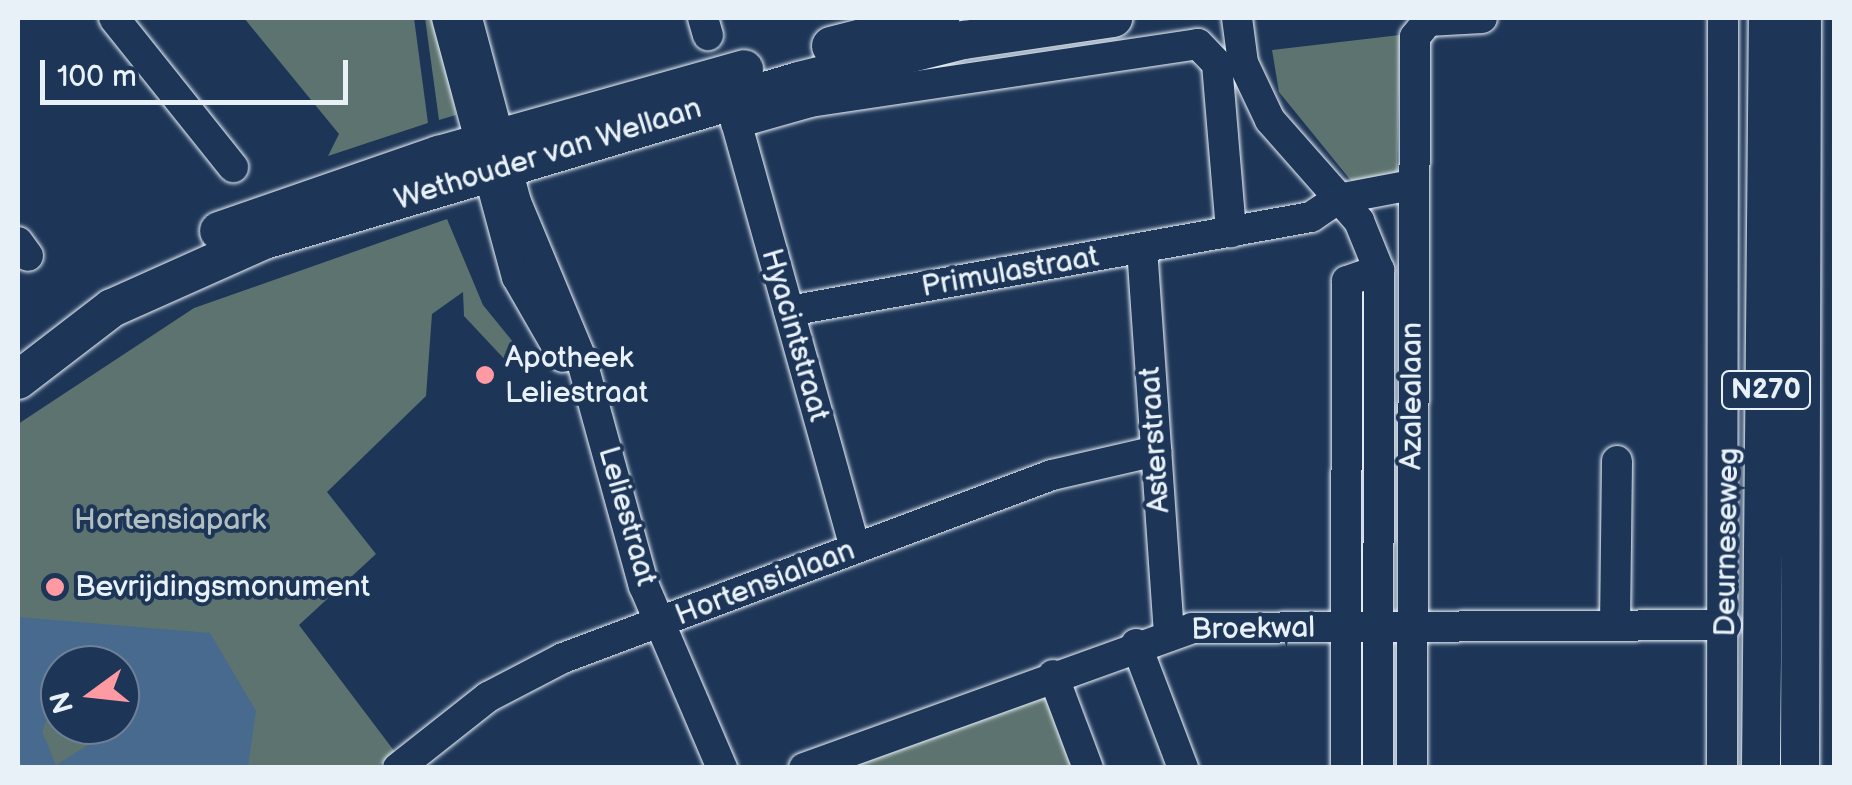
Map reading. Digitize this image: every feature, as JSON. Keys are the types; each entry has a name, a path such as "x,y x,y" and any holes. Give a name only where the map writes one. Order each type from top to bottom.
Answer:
{"main road":[{"name":"Wethouder van Wellaan","path":"18,350 178,249 940,18"},
{"name":"Wethouder van Wellaan","path":"18,380 112,308 203,264 491,155 986,27 1113,18"},
{"name":"Deurneseweg","path":"1761,768 1768,18"},
{"name":"N270","path":"1800,768 1802,18"}],"street":[{"path":"114,18 234,167"},
{"path":"447,18 491,155"},
{"path":"467,18 491,155"},
{"path":"1237,18 1253,79 1278,133 1338,199 1380,270 1347,281 1346,768"},
{"path":"1253,79 1254,18"},
{"name":"Azalealaan","path":"1412,768 1412,185 1420,26 1482,18"},
{"name":"Deurneseweg","path":"1722,768 1726,625 1723,18"},
{"name":"Wethouder van Wellaan","path":"736,123 810,102 1056,62 1198,44 1214,52 1231,232"},
{"name":"Hyacintstraat","path":"736,123 855,548"},
{"name":"Leliestraat","path":"491,155 603,430 662,622 722,768"},
{"name":"Primulastraat","path":"789,311 1310,217 1338,199 1412,185"},
{"name":"Asterstraat","path":"1142,248 1168,631"},
{"name":"Azalealaan","path":"1378,768 1380,270"},
{"name":"Hortensialaan","path":"398,768 488,698 662,622 1052,475 1156,451"},
{"path":"1615,625 1617,461"},
{"name":"Broekwal","path":"804,768 1168,631 1412,625 1726,625"},
{"path":"1136,644 1183,768"},
{"path":"1053,675 1088,768"}],"green space":[{"path":"244,18 414,18 428,123 328,156 339,134"},
{"path":"425,18 438,18 456,115 439,120"},
{"path":"1400,35 1397,173 1357,188 1279,92 1272,50"},
{"name":"Hortensiapark","path":"447,219 483,305 530,363 508,363 464,316 463,292 432,314 426,396 327,492 376,554 299,625 395,752 377,767 18,767 18,424 194,308"},
{"path":"1054,686 1080,768 830,768"}],"water":[{"path":"18,617 210,633 256,711 248,767 25,767 18,761"}],"place":[{"name":"Apotheek Leliestraat","path":"485,375"},
{"name":"Bevrijdingsmonument","path":"55,587"}]}
